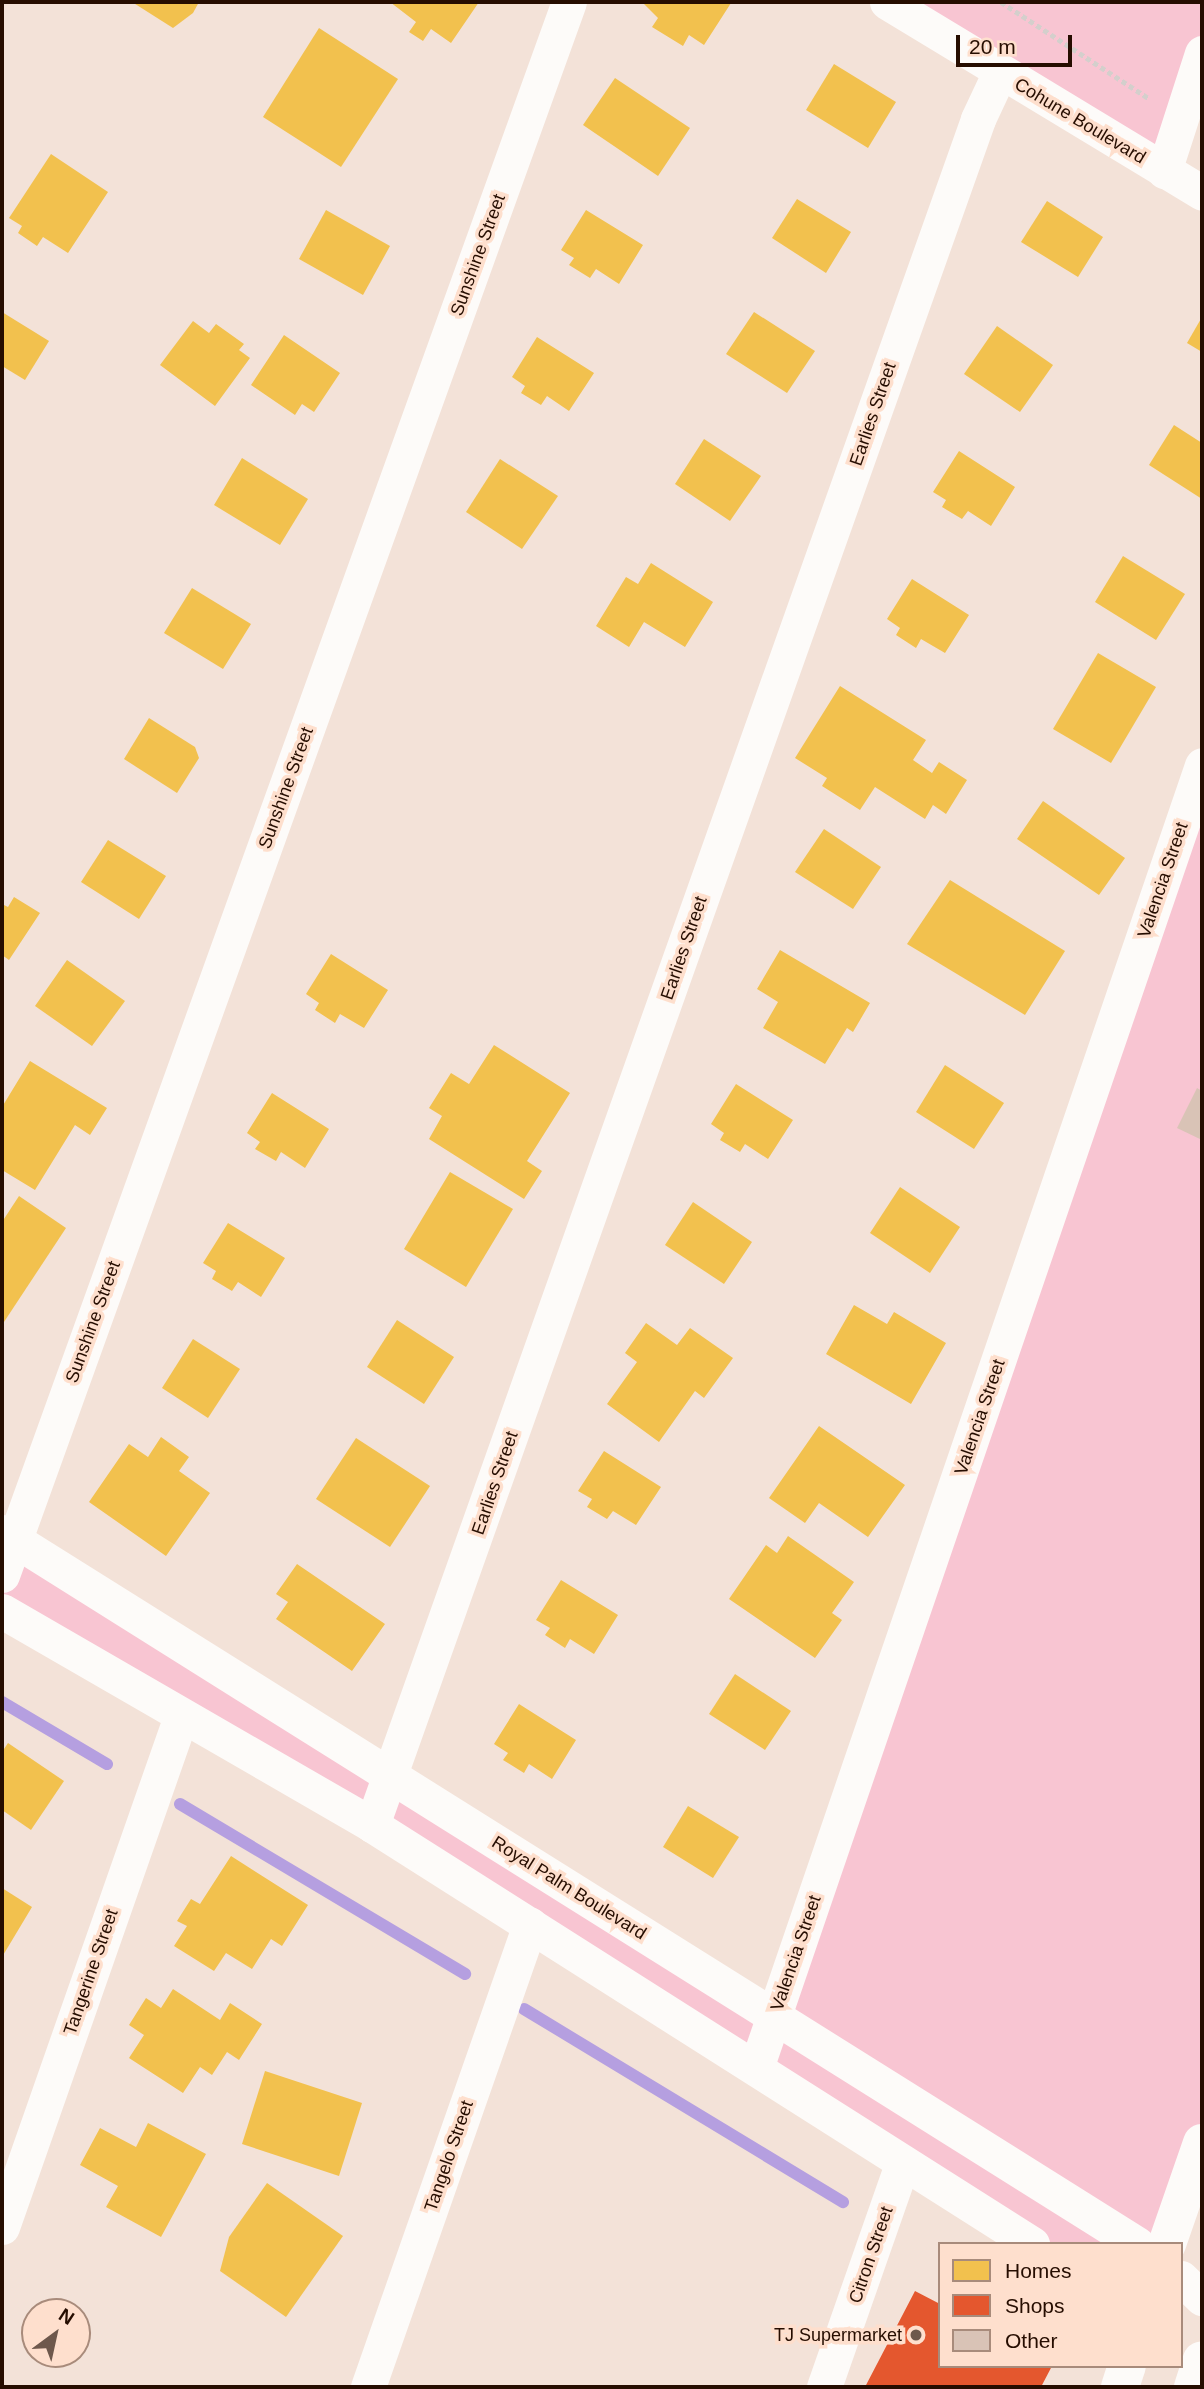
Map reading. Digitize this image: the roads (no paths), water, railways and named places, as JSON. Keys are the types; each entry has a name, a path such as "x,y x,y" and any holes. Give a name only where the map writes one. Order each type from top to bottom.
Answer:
{"street":[{"name":"Sunshine Street","path":"2,1575 8,1536 569,2"},
{"name":"Cohune Boulevard","path":"887,2 1202,193"},
{"path":"1164,171 1191,125 1202,52"},
{"name":"Earlies Street","path":"372,1825 978,119 1000,72"},
{"name":"Valencia Street","path":"756,2068 1202,765"},
{"name":"Royal Palm Boulevard","path":"8,1536 1134,2242"},
{"path":"2,1611 372,1825 1029,2242"},
{"name":"Tangerine Street","path":"2,2227 181,1716"},
{"name":"Tangelo Street","path":"368,2387 530,1925"},
{"path":"1168,2242 1202,2143"},
{"name":"Citron Street","path":"824,2387 903,2162"},
{"path":"1183,2280 1202,2298"},
{"path":"1183,2314 1202,2314"},
{"path":"1193,2387 1202,2360"},
{"path":"1120,2387 1126,2368"}],"waterway":[{"path":"2,1702 107,1764"},
{"path":"180,1804 465,1974"},
{"path":"524,2009 843,2202"}],"place":[{"name":"TJ Supermarket","path":"916,2335"}]}
